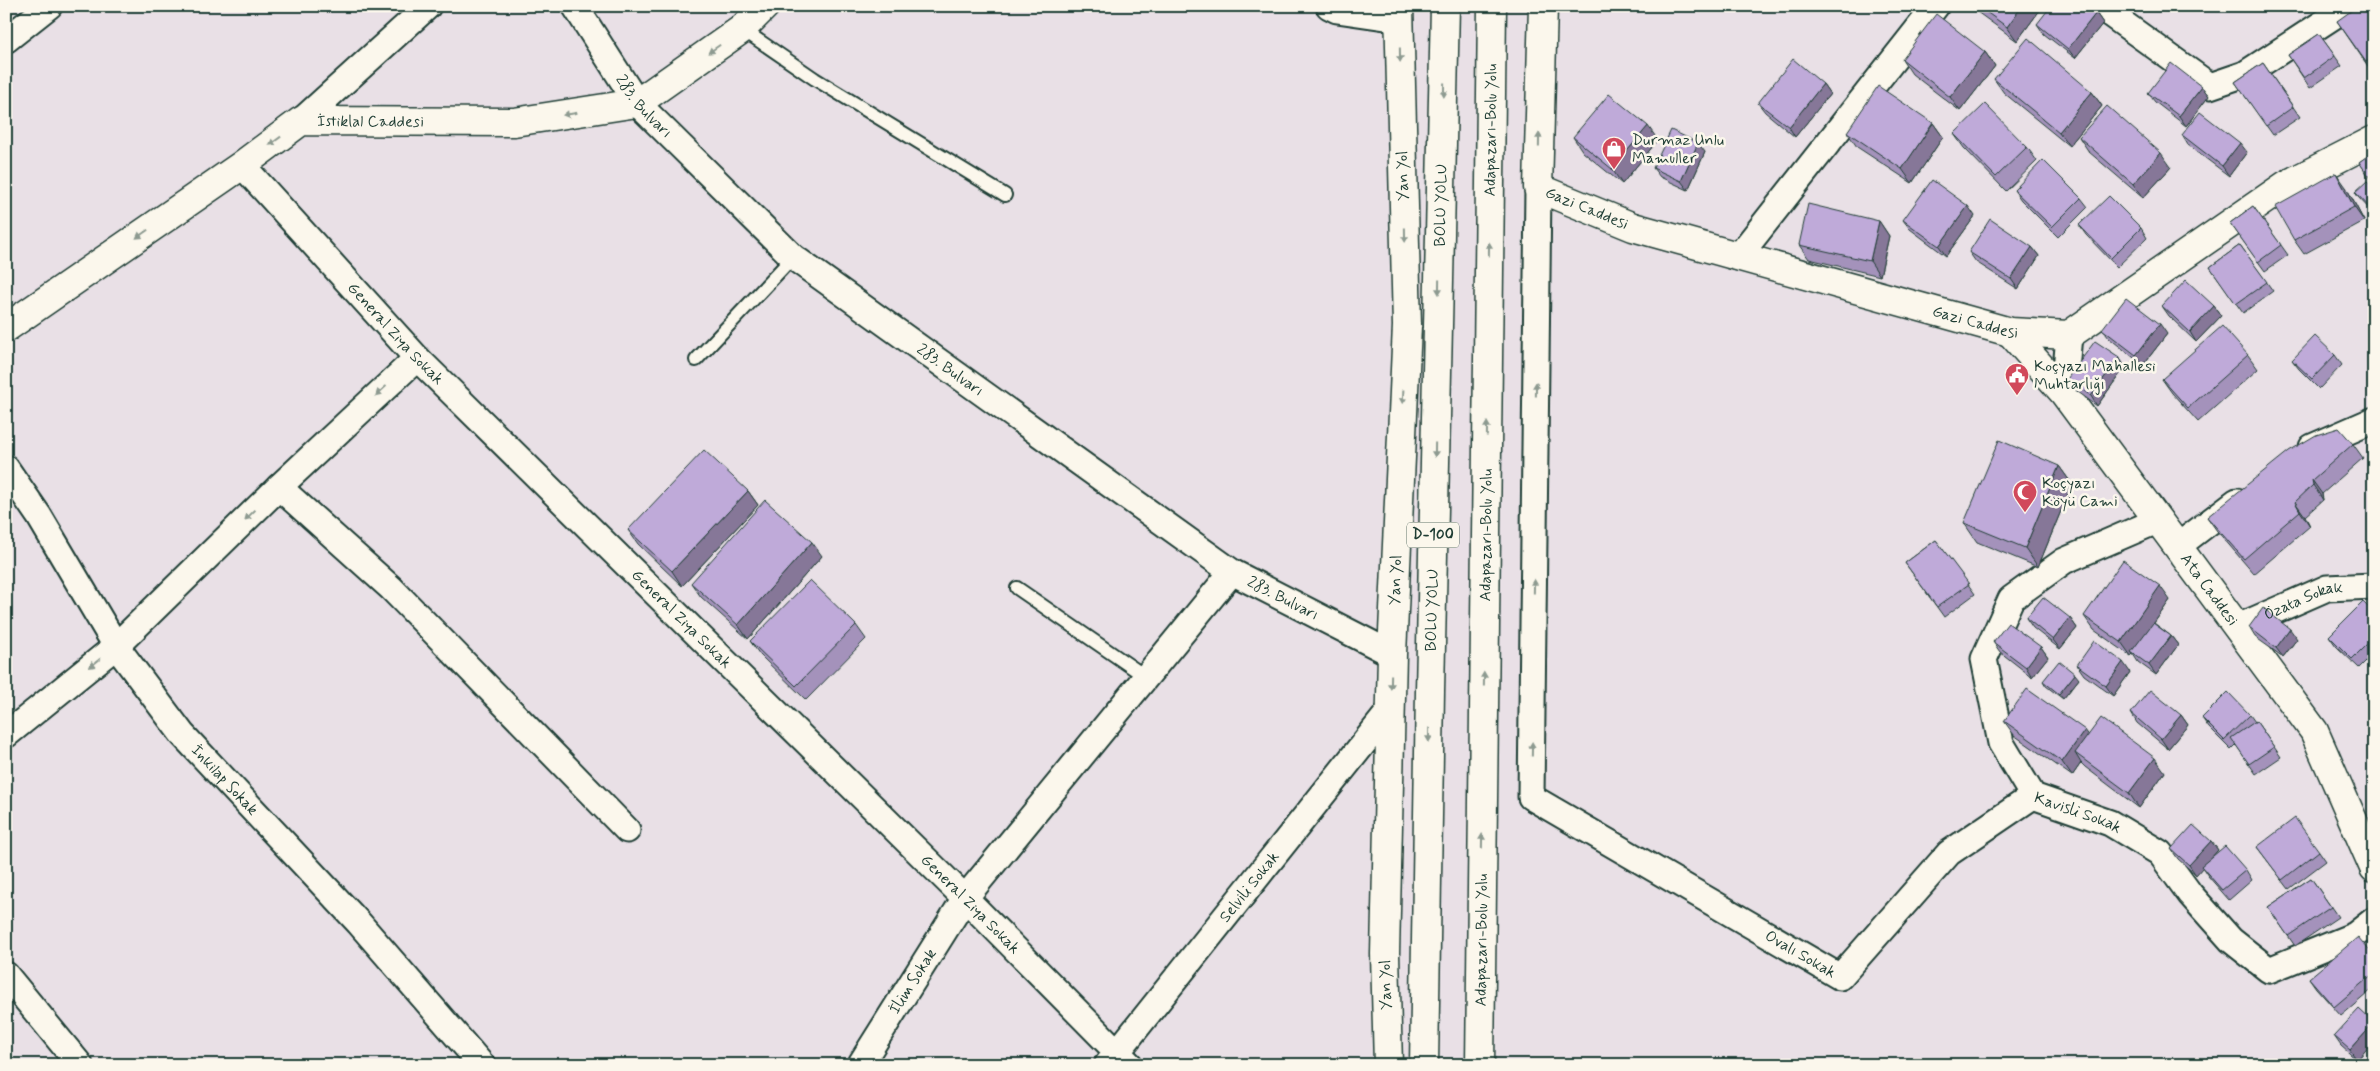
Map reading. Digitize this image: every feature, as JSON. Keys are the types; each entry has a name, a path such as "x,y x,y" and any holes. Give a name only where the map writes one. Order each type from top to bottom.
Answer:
{"main road":[{"name":"İstiklal Caddesi","path":"6,328 242,165 301,121 514,122 637,103 742,29 765,6"},
{"name":"BOLU YOLU","path":"1424,1065 1445,6"},
{"name":"Adapazarı-Bolu Yolu","path":"1480,1065 1492,6"},
{"path":"1538,188 1543,6"},
{"name":"Yan Yol","path":"1388,1065 1385,954 1392,654 1407,326 1399,13"},
{"path":"2069,335 2286,185 2374,140"},
{"name":"Gazi Caddesi","path":"1538,188 1633,227 1738,257 2010,332 2069,335"},
{"name":"Ata Caddesi","path":"2010,332 2064,393 2314,731 2374,868"}],"street":[{"path":"6,40 49,6"},
{"path":"301,121 428,6"},
{"name":"283. Bulvarı","path":"575,6 637,103 793,257 1232,572 1392,654"},
{"path":"1329,6 1337,10 1399,13"},
{"path":"1738,257 1936,6"},
{"path":"2099,6 2210,86 2245,74 2349,6"},
{"name":"General Ziya Sokak","path":"242,165 416,358 966,898 1118,1060"},
{"name":"Ovalı Sokak","path":"1538,188 1531,798 1840,977 1948,853 2033,796"},
{"path":"2064,393 2069,335"},
{"path":"6,736 116,646 279,487 416,358"},
{"path":"2295,459 2319,442 2374,420"},
{"name":"İnkilap Sokak","path":"6,468 39,516 116,646 182,734 359,923 482,1065"},
{"path":"279,487 391,588 627,830"},
{"path":"2178,546 2255,487"},
{"name":"Kavisli Sokak","path":"2159,520 2064,561 2011,599 1984,659 2001,743 2033,796 2110,823 2160,853 2190,894 2231,940 2269,970 2355,935 2374,920"},
{"name":"İlim Sokak","path":"860,1065 966,898 1232,572"},
{"name":"Özata Sokak","path":"2238,627 2327,588 2374,586"},
{"name":"Selvili Sokak","path":"1118,1060 1391,709"},
{"path":"6,975 80,1065"}],"lane":[{"path":"742,29 815,79 1004,195"},
{"path":"696,360 793,257"},
{"path":"1017,588 1146,677"}],"building":[{"path":"1978,6 2022,6 2007,27"},
{"path":"2051,6 2087,6 2096,13 2068,49 2037,24"},
{"path":"2358,6 2374,6 2374,57 2366,62 2337,21"},
{"path":"1936,14 1985,52 1950,97 1902,59"},
{"path":"2319,34 2335,56 2304,78 2288,55"},
{"path":"2028,38 2092,92 2059,132 1994,79"},
{"path":"1793,59 1823,84 1789,127 1758,103"},
{"path":"2171,63 2202,87 2179,116 2148,93"},
{"path":"2263,63 2293,107 2266,126 2235,82"},
{"path":"1878,86 1933,123 1902,169 1847,132"},
{"path":"1609,94 1648,126 1612,169 1573,137"},
{"path":"1985,104 2027,147 1996,177 1954,134"},
{"path":"2107,106 2161,153 2133,184 2079,137"},
{"path":"2200,112 2240,143 2222,166 2182,135"},
{"path":"1671,130 1698,143 1681,181 1653,168"},
{"path":"2373,152 2374,175 2370,178 2359,162"},
{"path":"2043,160 2081,198 2052,227 2014,190"},
{"path":"2336,173 2354,207 2294,240 2275,207"},
{"path":"1932,180 1968,206 1939,246 1903,220"},
{"path":"2367,181 2374,188 2374,212 2355,192"},
{"path":"2109,196 2141,228 2111,258 2079,225"},
{"path":"1808,204 1879,221 1870,261 1799,245"},
{"path":"2253,206 2281,245 2258,262 2230,223"},
{"path":"1990,219 2032,247 2011,279 1969,252"},
{"path":"2240,245 2267,282 2236,304 2210,267"},
{"path":"2186,280 2214,306 2190,332 2162,306"},
{"path":"2126,298 2160,324 2136,355 2102,329"},
{"path":"2222,326 2248,355 2188,408 2162,379"},
{"path":"2315,336 2335,355 2312,379 2292,360"},
{"path":"2095,341 2119,357 2091,396 2067,379"},
{"path":"2339,428 2353,444 2312,480 2313,485 2295,502 2300,511 2244,559 2207,517 2289,451 2316,435"},
{"name":"Koçyazı Köyü Cami","path":"1999,440 2059,466 2025,548 1964,523"},
{"path":"704,450 748,491 672,571 628,530"},
{"path":"765,500 812,542 738,625 691,583"},
{"path":"1936,540 1969,584 1937,607 1905,563"},
{"path":"2123,560 2160,586 2121,642 2084,616"},
{"path":"810,580 856,625 796,686 750,641"},
{"path":"2043,597 2070,618 2053,640 2026,618"},
{"path":"2363,602 2374,613 2374,637 2352,659 2329,636"},
{"path":"2263,608 2290,629 2276,648 2249,627"},
{"path":"2008,623 2041,647 2026,667 1993,642"},
{"path":"2153,623 2171,636 2149,665 2131,652"},
{"path":"2094,641 2123,662 2106,686 2077,665"},
{"path":"2059,661 2075,674 2059,694 2043,681"},
{"path":"2027,689 2085,730 2062,762 2004,721"},
{"path":"2150,690 2181,715 2161,739 2131,713"},
{"path":"2228,692 2250,715 2224,740 2202,718"},
{"path":"2101,718 2155,758 2129,793 2075,753"},
{"path":"2256,721 2274,747 2249,764 2231,738"},
{"path":"2295,818 2319,851 2282,880 2257,847"},
{"path":"2193,825 2211,841 2189,865 2171,849"},
{"path":"2225,846 2246,870 2222,890 2201,866"},
{"path":"2311,878 2331,907 2288,936 2268,907"},
{"path":"2358,937 2374,956 2374,973 2334,1007 2309,978"},
{"path":"2359,1009 2374,1023 2350,1050 2334,1036"}],"place":[{"name":"Durmaz Unlu Mamuller","path":"1614,170"},
{"name":"Koçyazı Mahallesi Muhtarlığı","path":"2017,396"},
{"name":"Koçyazı Köyü Cami","path":"2025,513"}]}
